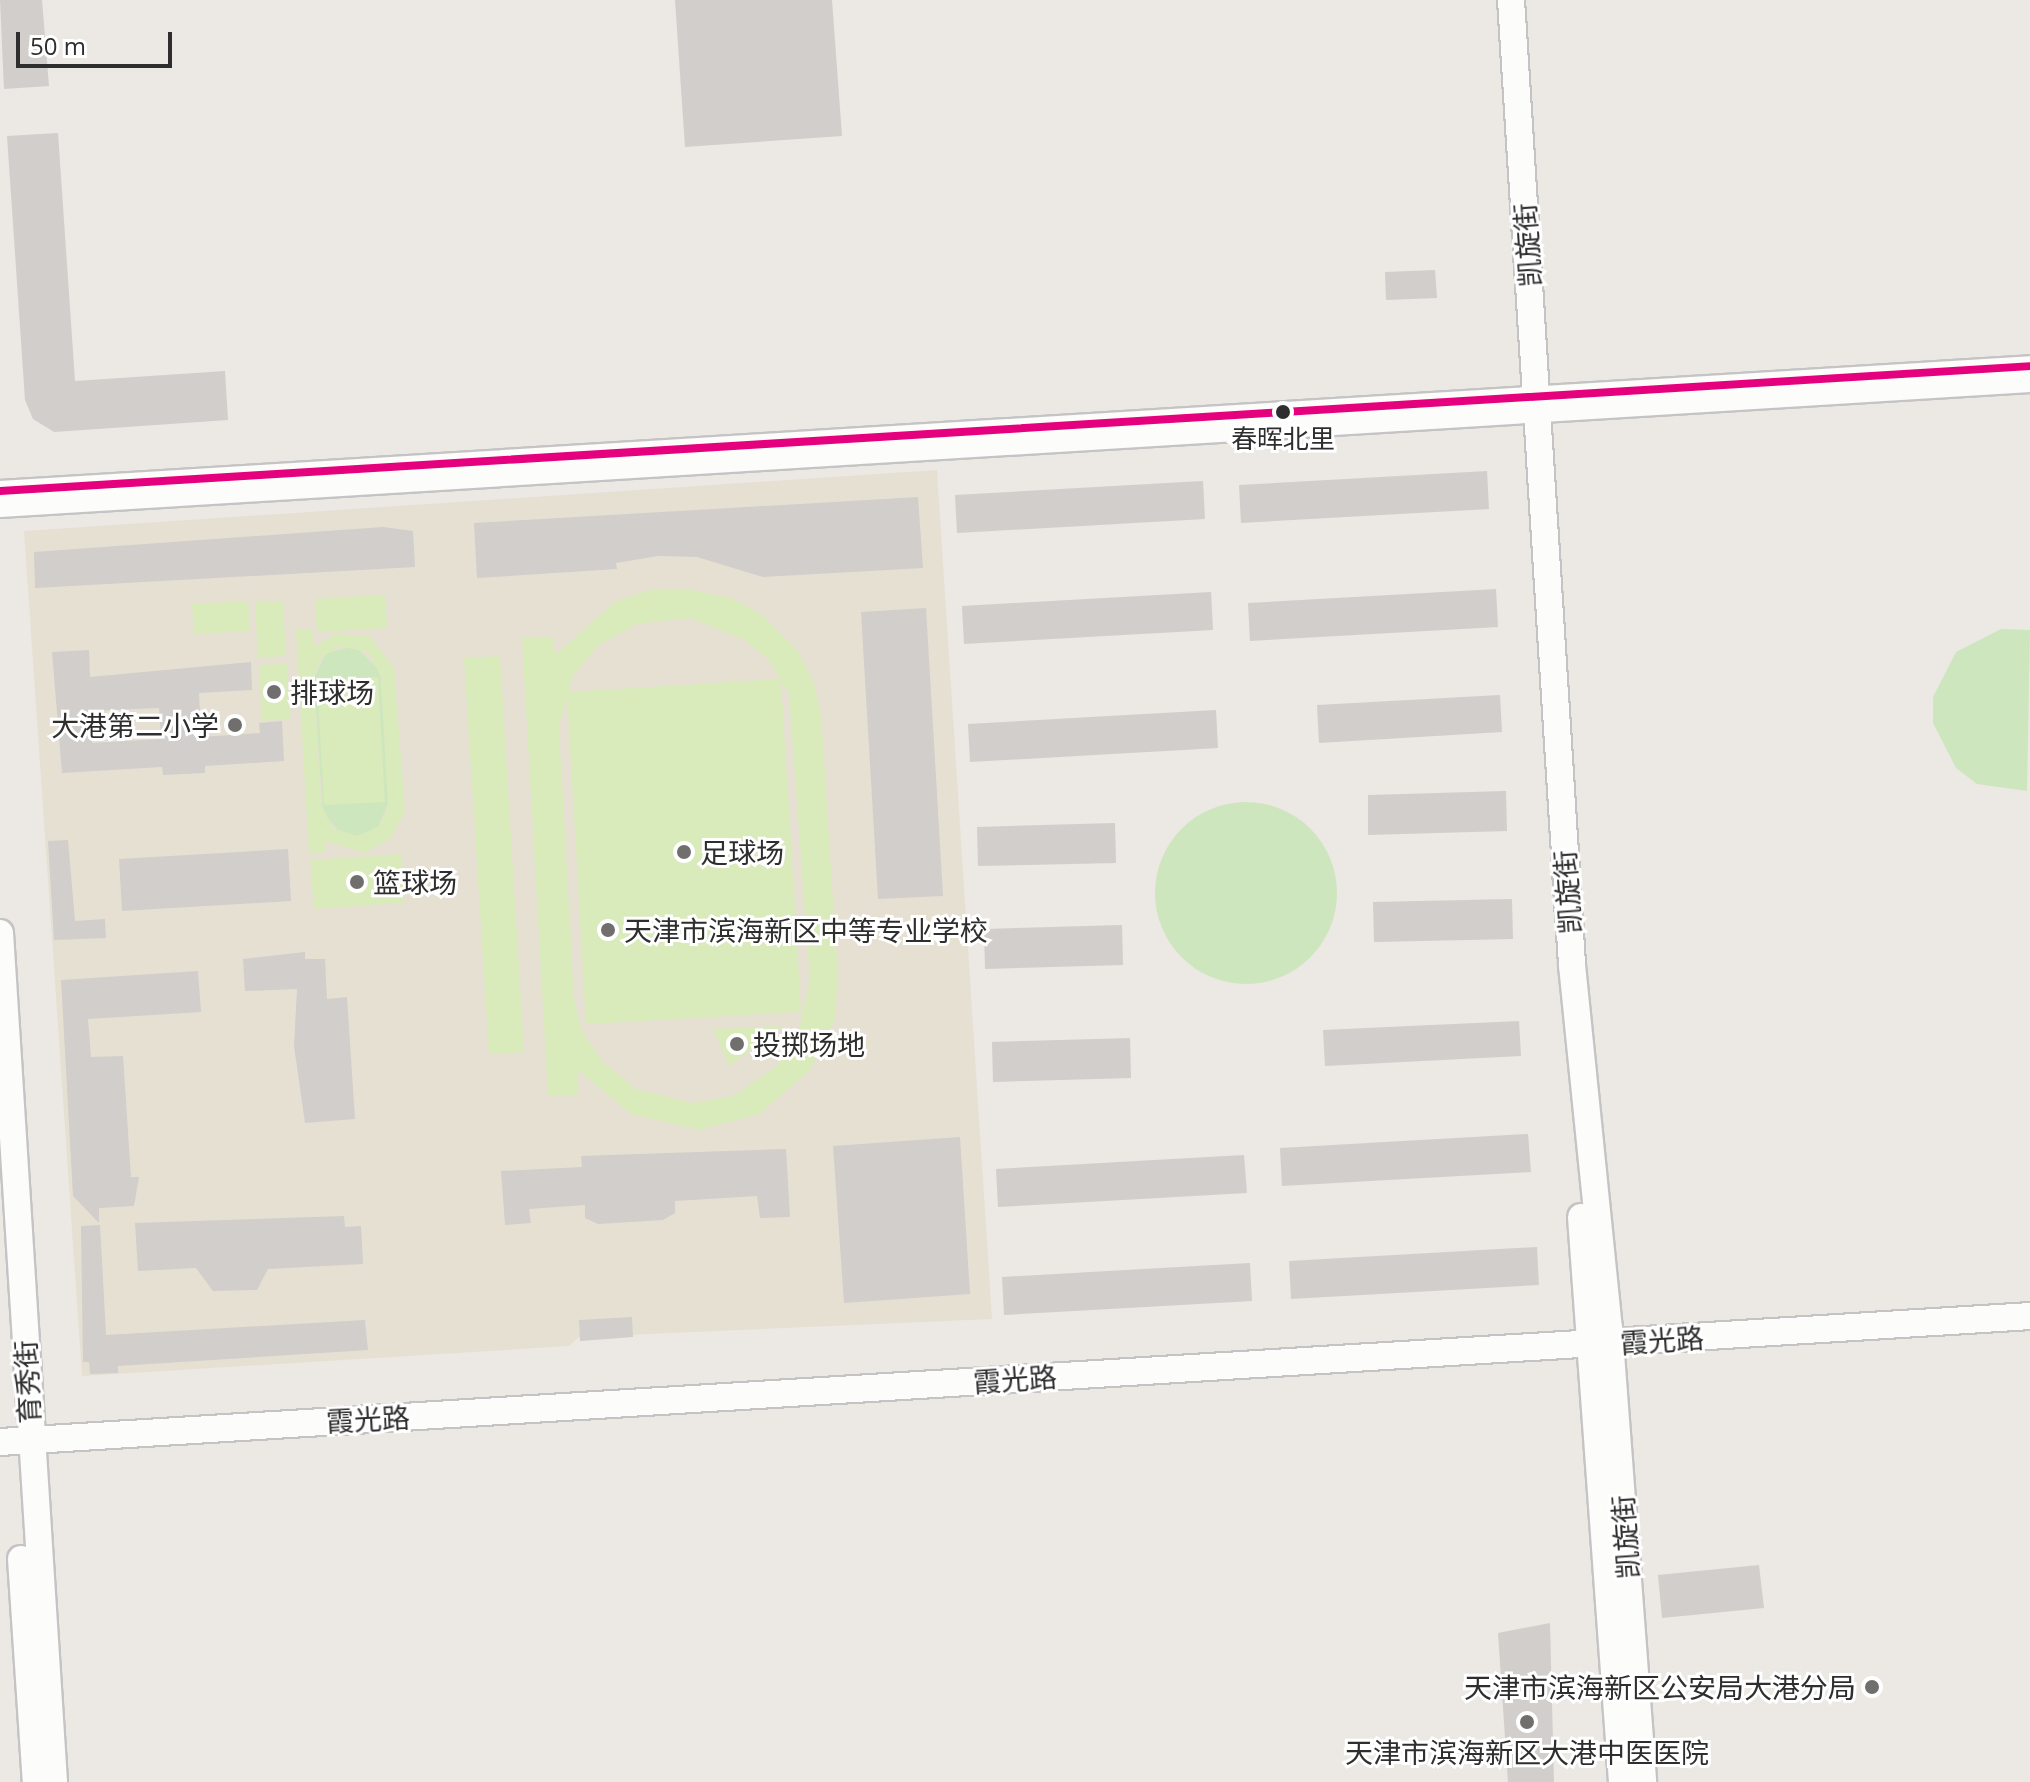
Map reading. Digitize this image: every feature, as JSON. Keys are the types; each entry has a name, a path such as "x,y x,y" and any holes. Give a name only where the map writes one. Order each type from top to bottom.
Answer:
{"street":[{"name":"凯旋街","path":"1497,0 1600,1336 1643,1782"},
{"name":"凯旋街","path":"1511,0 1530,405"},
{"path":"0,507 1530,405 2030,366"},
{"path":"0,491 1530,405 2030,382"},
{"name":"育秀街","path":"0,933 15,1434 54,1782"},
{"name":"育秀街","path":"0,1176 36,1782"},
{"name":"霞光路","path":"15,1434 1600,1336 2030,1303"},
{"name":"霞光路","path":"1600,1336 2030,1316"},
{"name":"凯旋街","path":"1600,1336 1622,1782"}],"shaded area":[{"name":"天津市滨海新区中等专业学校","path":"937,470 992,1319 579,1337 569,1346 82,1376 24,531"}],"green space":[{"path":"688,589 731,598 762,615 797,650 813,680 821,713 838,978 835,1019 809,1071 759,1114 699,1130 631,1114 577,1069 578,1095 548,1095 522,638 553,637 555,655 615,602 649,590","holes":["690,618 743,639 768,659 789,693 810,981 797,1038 777,1066 734,1096 692,1103 636,1089 603,1062 582,1031 574,999 559,726 573,675 599,645 637,624"]},
{"path":"385,595 387,628 317,632 315,599"},
{"path":"248,601 250,631 194,634 192,604"},
{"name":"排球场","path":"283,601 286,656 258,658 255,602"},
{"path":"312,629 314,647 335,634 369,636 394,667 405,812 390,839 364,853 326,841 326,852 309,854 296,630","holes":["340,646 369,653 381,677 388,808 378,827 357,836 333,828 321,805 314,678 321,658"]},
{"path":"2001,629 2030,630 2027,791 1977,784 1956,768 1933,723 1933,697 1956,652"},
{"path":"355,646 380,671 389,802 378,827 357,836 341,833 323,814 314,678 326,653"},
{"path":"500,656 524,1052 489,1054 464,658"},
{"name":"排球场","path":"287,663 290,719 262,721 259,665"},
{"path":"378,677 385,802 324,805 317,680"},
{"name":"足球场","path":"781,679 801,1012 586,1024 567,692"},
{"path":"1246,802 1281,809 1297,817 1310,829 1322,842 1330,858 1337,893 1330,928 1322,944 1310,957 1297,969 1281,977 1246,984 1211,977 1195,969 1182,957 1170,944 1162,928 1155,893 1162,858 1170,842 1182,829 1195,817 1211,809"},
{"name":"篮球场","path":"401,854 404,903 314,909 310,860"},
{"name":"投掷场地","path":"781,1026 729,1066 713,1029"}],"building":[{"path":"0,0 42,0 49,86 4,89"},
{"path":"675,0 832,0 842,136 685,147"},
{"path":"58,133 75,381 225,371 228,420 54,432 33,419 25,400 7,136"},
{"path":"1435,270 1437,298 1386,300 1385,272"},
{"path":"1487,471 1489,509 1241,523 1239,485"},
{"path":"1203,481 1205,519 957,533 955,495"},
{"path":"918,497 923,568 763,577 697,557 658,556 616,563 617,569 477,578 474,523"},
{"path":"383,527 413,531 415,567 35,588 34,552"},
{"path":"1496,589 1498,627 1250,641 1248,603"},
{"path":"1211,592 1213,630 964,644 962,606"},
{"path":"926,608 943,896 878,899 861,612"},
{"path":"89,650 90,677 251,662 252,690 199,693 201,737 260,733 259,723 282,721 284,761 205,766 205,773 163,775 162,767 62,773 52,652","holes":["159,708 161,739 92,743 91,711"]},
{"path":"1500,695 1502,732 1319,743 1317,705"},
{"path":"1216,710 1218,748 970,762 968,724"},
{"path":"1506,791 1507,831 1368,835 1368,795"},
{"path":"1115,823 1116,863 978,866 977,827"},
{"path":"68,840 75,921 105,919 106,938 54,940 48,841"},
{"path":"288,849 291,901 122,911 119,859"},
{"path":"1512,899 1513,939 1374,942 1373,902"},
{"path":"1122,925 1123,965 985,969 984,929"},
{"path":"305,952 305,959 325,959 327,999 347,997 355,1119 305,1123 294,1046 297,989 245,991 243,959"},
{"path":"198,971 201,1012 88,1019 91,1057 123,1056 131,1177 139,1177 134,1206 99,1208 99,1223 73,1196 61,980"},
{"path":"1519,1021 1521,1056 1325,1066 1323,1030"},
{"path":"1130,1038 1131,1078 993,1082 992,1042"},
{"path":"1528,1134 1531,1172 1282,1186 1280,1148"},
{"path":"960,1137 970,1294 844,1303 833,1146"},
{"path":"786,1149 790,1217 760,1218 757,1196 675,1201 675,1213 663,1220 598,1224 585,1218 585,1205 529,1209 531,1223 505,1225 501,1171 582,1167 581,1156"},
{"path":"1244,1155 1247,1193 998,1207 996,1169"},
{"path":"344,1216 345,1227 361,1226 363,1264 268,1269 257,1290 213,1291 196,1268 138,1271 135,1223"},
{"path":"100,1225 106,1335 365,1320 368,1350 118,1366 118,1373 90,1374 89,1362 83,1362 81,1226"},
{"path":"1537,1247 1539,1285 1291,1299 1289,1261"},
{"path":"1250,1263 1252,1301 1004,1315 1002,1277"},
{"path":"632,1317 633,1337 580,1341 579,1320"},
{"path":"1759,1565 1764,1608 1662,1618 1658,1575"},
{"name":"天津市滨海新区大港中医医院","path":"1550,1623 1554,1782 1508,1782 1498,1633"}],"transit line":[{"path":"0,491 2030,366"}],"place":[{"name":"春晖北里","path":"1283,412"},
{"name":"排球场","path":"274,692"},
{"name":"大港第二小学","path":"235,725"},
{"name":"足球场","path":"684,852"},
{"name":"篮球场","path":"357,882"},
{"name":"天津市滨海新区中等专业学校","path":"608,930"},
{"name":"投掷场地","path":"737,1044"},
{"name":"天津市滨海新区公安局大港分局","path":"1872,1687"},
{"name":"天津市滨海新区大港中医医院","path":"1527,1722"}]}
